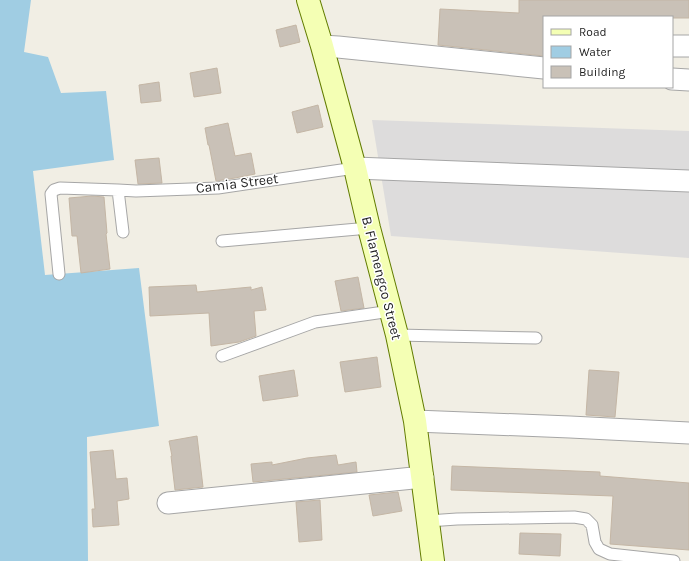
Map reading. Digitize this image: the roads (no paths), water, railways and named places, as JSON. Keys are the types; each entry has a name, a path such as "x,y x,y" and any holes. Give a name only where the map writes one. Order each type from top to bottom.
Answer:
{"main road":[{"name":"B. Flamengco Street","path":"308,0 355,168 397,335 416,421 433,561"}],"street":[{"path":"322,46 543,68"},
{"path":"673,46 689,46"},
{"path":"673,79 689,80"},
{"path":"355,168 689,181"},
{"path":"416,421 689,433"},
{"path":"168,503 423,477"}],"lane":[{"name":"Camia Street","path":"59,274 51,194 54,190 60,188 136,191 218,188 355,168"},
{"path":"118,190 123,232"},
{"path":"222,241 369,228"},
{"path":"222,356 315,322 391,311"},
{"path":"397,335 536,338"},
{"path":"428,521 457,518 574,517 586,519 592,525 595,542 599,549 610,554 674,561"}],"water":[{"path":"0,0 31,0 24,52 48,57 61,93 106,91 114,160 33,171 45,275 139,268 159,426 87,437 88,561 0,561"}]}
